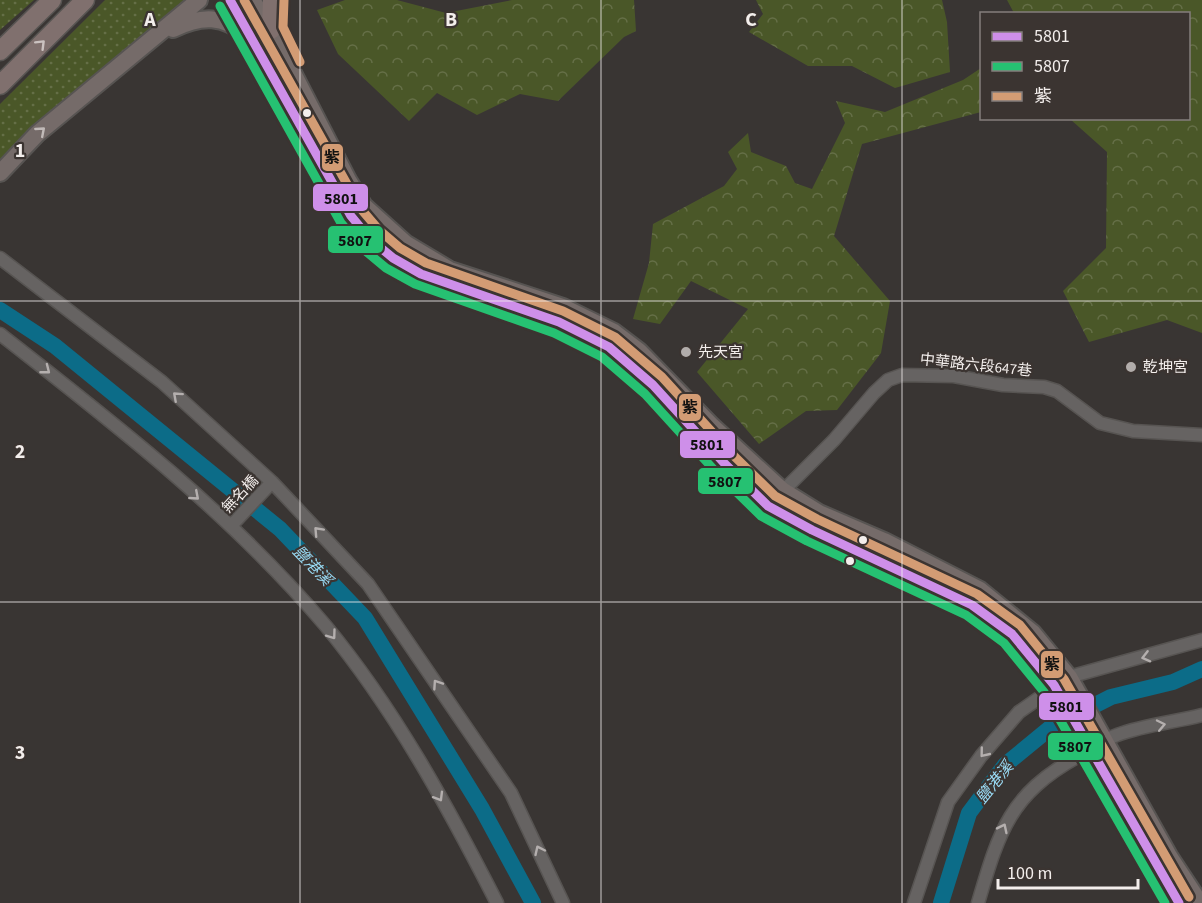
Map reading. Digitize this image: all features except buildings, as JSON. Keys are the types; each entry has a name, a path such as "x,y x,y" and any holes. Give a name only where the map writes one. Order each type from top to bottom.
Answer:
{"highway":[{"path":"0,51 52,0"},
{"path":"0,85 85,0"},
{"path":"271,30 272,0"}],"main road":[{"path":"0,173 37,134 200,0"},
{"path":"230,0 257,44 336,193 370,239 393,258 421,274 559,322 609,347 653,385 725,464 768,506 821,535 972,605 1012,634 1062,681"},
{"path":"252,0 271,30 348,180 364,206 382,225 420,254 450,270 563,307 614,332 639,351 712,426 782,489 819,513 884,541 980,590 1033,633 1098,745 1179,903"},
{"path":"123,63 170,31 192,20 216,18 237,27 257,44"},
{"path":"1098,745 1200,903"}],"street":[{"path":"0,258 162,382 272,482 374,594 511,793 563,903"},
{"path":"0,334 96,409 247,540 326,626 390,716 464,838 497,903"},
{"name":"中華路六段647巷","path":"768,506 782,489 834,441 874,393 888,380 903,375 954,376 1003,385 1044,387 1057,391 1100,423 1133,431 1202,435"},
{"name":"無名橋","path":"231,526 272,482"},
{"path":"914,903 948,802 981,756 1019,712 1062,681 1202,640"},
{"path":"978,903 998,839 1023,796 1044,777 1119,734 1202,715"}],"green space":[{"path":"0,0 34,0 0,30"},
{"path":"105,0 188,0 91,78 0,159 0,104"},
{"path":"345,0 397,0 446,13 512,0 634,0 636,31 624,37 558,101 520,94 477,115 437,93 409,121 338,54 317,10"},
{"path":"756,0 942,0 947,22 950,72 895,88 852,66 808,66 749,32 763,14"},
{"path":"1007,0 1202,0 1202,333 1167,320 1089,342 1063,291 1106,248 1107,152 1071,120 1190,120 1190,12 1013,12"},
{"path":"980,69 980,112 862,144 834,236 890,301 881,353 837,410 806,411 759,444 697,372 748,309 691,281 660,324 633,319 649,263 653,224 724,186 737,169 728,152 748,133 751,152 786,166 795,183 812,189 845,123 836,101 885,112 963,80"}],"waterway":[{"name":"鹽港溪","path":"0,310 55,346 280,529 365,618 482,809 533,903"},
{"name":"鹽港溪","path":"941,903 969,813 1005,765 1050,728 1111,697 1173,682 1202,669"}],"transit line":[{"name":"5801","path":"230,0 351,216 370,239 393,258 421,274 559,322 609,347 653,385 725,464 768,506 812,530 972,605 1012,634 1054,685 1179,903"},
{"name":"紫","path":"244,0 361,209 379,230 400,248 426,263 563,311 615,337 662,377 734,456 775,496 817,519 977,594 1020,625 1064,679 1189,897"},
{"name":"紫","path":"284,0 283,27 300,62"},
{"name":"5807","path":"220,6 341,223 362,248 386,268 415,284 554,333 602,357 645,394 716,472 761,516 807,541 966,615 1004,643 1044,692 1165,903"}],"place":[{"name":"先天宮","path":"686,352"},
{"name":"乾坤宮","path":"1131,367"}]}
